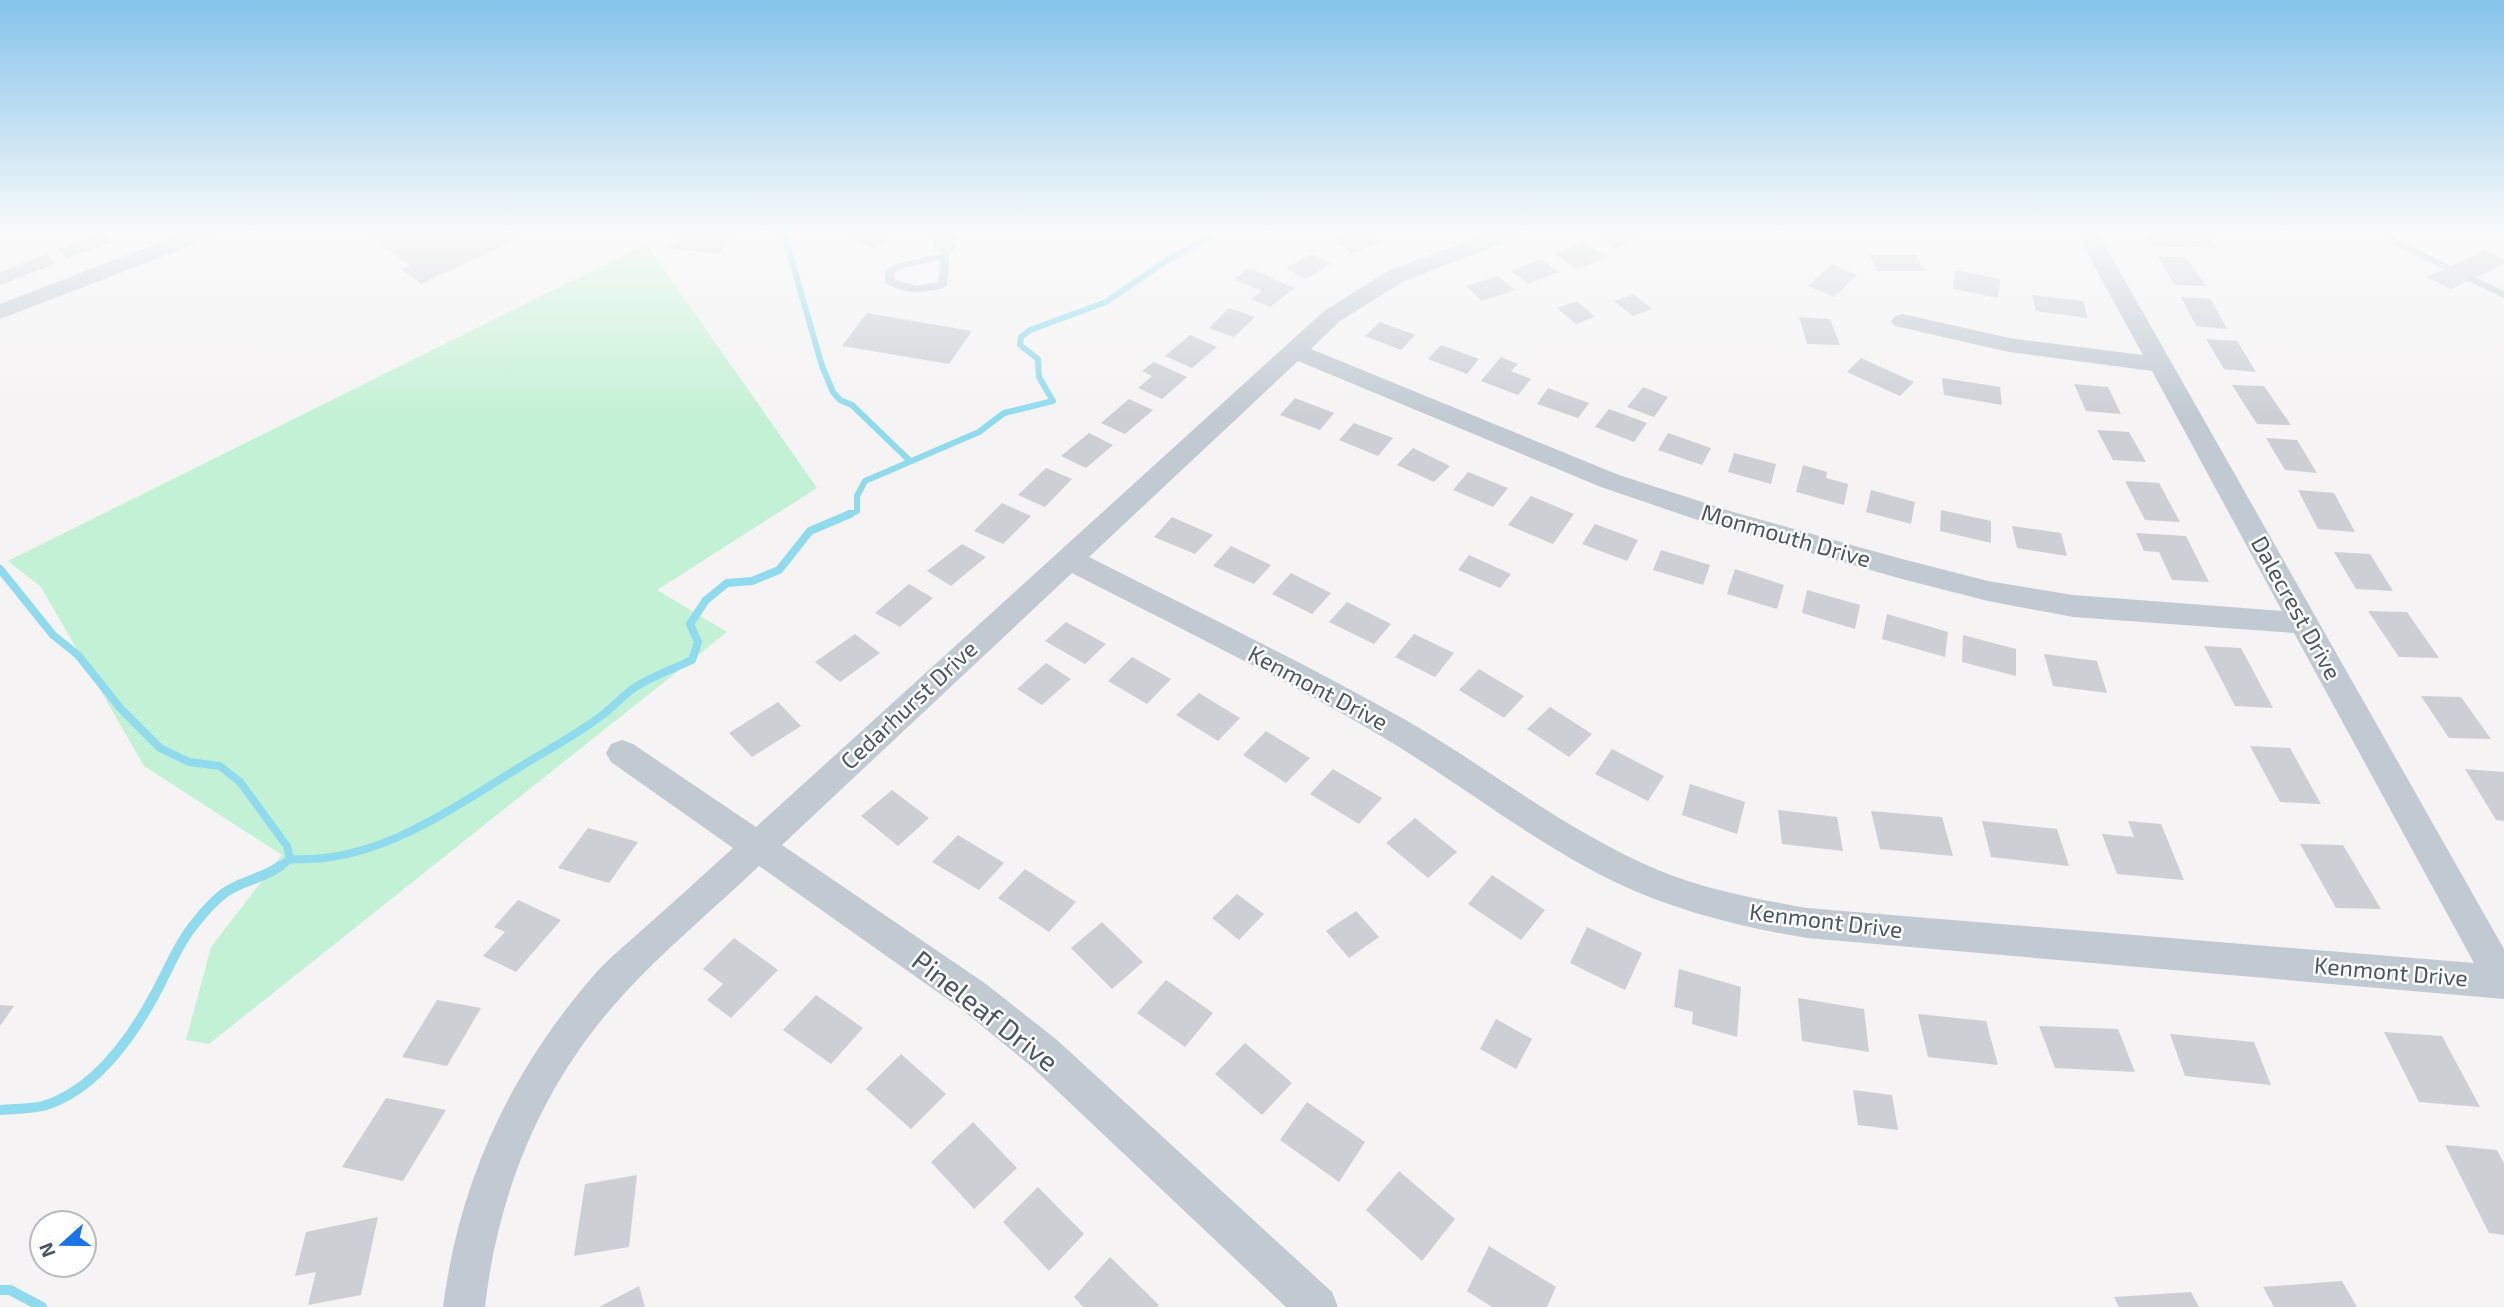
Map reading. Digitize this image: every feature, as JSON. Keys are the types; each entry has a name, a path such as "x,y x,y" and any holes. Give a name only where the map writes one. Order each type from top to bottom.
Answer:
{"street":[{"path":"0,312 46,294"},
{"name":"Cedarhurst Drive","path":"464,1307 466,1282 485,1198 522,1107 557,1049 610,983 1293,350 1332,316 1365,294"},
{"name":"Dalecrest Drive","path":"2121,294 2504,982"},
{"path":"1903,321 2009,345 2160,365"},
{"name":"Monmouth Drive","path":"1293,350 1622,485 1726,520 1902,569 1988,591 2073,606 2305,623"},
{"name":"Kenmont Drive","path":"1068,558 1391,727 1460,768 1571,842 1627,872 1702,901 1808,923 2504,982"},
{"name":"Pineleaf Drive","path":"622,754 974,996 1045,1053 1317,1307"}],"green space":[{"path":"545,294 681,294 817,488 657,590 727,632 209,1044 186,1040 211,947 282,855 144,766 41,587 8,561"}],"building":[{"path":"1258,294 1287,294 1270,307 1251,299"},
{"path":"1475,294 1503,294 1482,301"},
{"path":"1633,294 1652,309 1633,316 1614,301"},
{"path":"1978,294 1998,294 1998,298"},
{"path":"2032,295 2083,301 2088,318 2036,311"},
{"path":"2181,297 2211,299 2227,329 2196,326"},
{"path":"1577,301 1595,317 1576,324 1557,308"},
{"path":"1229,308 1255,317 1234,337 1209,328"},
{"path":"867,313 972,331 949,364 842,346"},
{"path":"1799,317 1830,319 1840,345 1807,344"},
{"path":"1380,322 1415,335 1401,350 1365,336"},
{"path":"1190,335 1217,347 1192,368 1165,356"},
{"path":"2206,339 2237,341 2256,372 2224,369"},
{"path":"1441,345 1479,359 1467,374 1428,359"},
{"path":"1501,357 1518,364 1511,371 1531,379 1518,395 1481,381"},
{"path":"1861,358 1914,382 1900,396 1847,372"},
{"path":"1154,362 1187,377 1162,399 1138,388 1152,376 1142,371"},
{"path":"1942,378 2000,387 2002,405 1944,395"},
{"path":"2074,384 2108,387 2121,414 2086,411"},
{"path":"2232,385 2264,386 2291,425 2257,424"},
{"path":"1643,387 1668,397 1654,417 1627,407"},
{"path":"1548,388 1589,403 1578,418 1537,404"},
{"path":"1295,398 1334,413 1320,430 1280,415"},
{"path":"1129,399 1153,410 1125,434 1101,423"},
{"path":"1609,409 1647,423 1634,442 1595,427"},
{"path":"1354,423 1393,438 1378,456 1339,440"},
{"path":"2097,430 2129,432 2146,462 2113,460"},
{"path":"1089,433 1113,445 1086,468 1061,456"},
{"path":"1668,433 1711,448 1702,465 1658,450"},
{"path":"2266,438 2297,440 2317,473 2285,470"},
{"path":"1413,448 1450,466 1434,482 1397,465"},
{"path":"1734,453 1776,464 1771,484 1728,472"},
{"path":"1803,465 1827,472 1826,478 1848,484 1844,505 1796,492"},
{"path":"1046,468 1072,479 1045,507 1018,495"},
{"path":"1468,472 1508,488 1493,507 1453,490"},
{"path":"2125,481 2159,483 2180,522 2145,520"},
{"path":"1871,490 1915,502 1911,524 1866,512"},
{"path":"2298,490 2334,493 2355,532 2318,529"},
{"path":"1531,496 1574,514 1553,544 1508,525"},
{"path":"1002,503 1031,516 1003,544 974,531"},
{"path":"1941,510 1991,521 1991,543 1940,531"},
{"path":"1172,517 1213,535 1195,554 1154,537"},
{"path":"1595,524 1638,540 1627,561 1582,544"},
{"path":"2012,526 2061,533 2067,556 2017,548"},
{"path":"2136,533 2186,536 2209,582 2172,580 2159,552 2144,551"},
{"path":"962,544 986,557 951,586 927,571"},
{"path":"1231,546 1271,565 1254,584 1213,566"},
{"path":"1661,550 1710,565 1703,585 1653,570"},
{"path":"2334,552 2370,554 2393,591 2356,589"},
{"path":"1469,555 1511,574 1500,588 1458,570"},
{"path":"1735,569 1784,585 1777,609 1727,594"},
{"path":"1291,573 1331,593 1312,614 1272,594"},
{"path":"909,584 933,598 900,627 875,613"},
{"path":"1807,590 1860,605 1855,629 1802,613"},
{"path":"1347,602 1391,624 1374,644 1329,622"},
{"path":"2368,611 2407,612 2439,658 2399,657"},
{"path":"1887,614 1948,632 1945,657 1882,639"},
{"path":"1066,622 1106,644 1085,664 1045,641"},
{"path":"855,634 880,653 840,682 815,662"},
{"path":"1414,634 1454,653 1435,677 1395,657"},
{"path":"1963,635 2016,649 2016,676 1962,662"},
{"path":"2204,646 2241,648 2273,708 2235,706"},
{"path":"2044,654 2097,661 2107,693 2053,686"},
{"path":"1132,657 1171,679 1147,704 1108,681"},
{"path":"1046,663 1071,679 1042,705 1017,689"},
{"path":"1479,669 1524,696 1504,718 1459,690"},
{"path":"1199,693 1240,718 1218,741 1176,715"},
{"path":"2421,696 2461,697 2491,739 2449,738"},
{"path":"778,702 801,726 752,757 729,733"},
{"path":"1550,707 1592,734 1569,757 1527,729"},
{"path":"1266,731 1310,758 1286,783 1243,755"},
{"path":"2250,746 2290,748 2321,804 2280,802"},
{"path":"1612,749 1664,776 1648,801 1595,774"},
{"path":"1333,769 1382,798 1359,824 1310,794"},
{"path":"2465,769 2504,772 2504,821 2496,820"},
{"path":"1690,784 1745,802 1737,834 1682,815"},
{"path":"892,790 929,818 898,846 861,816"},
{"path":"1778,810 1837,817 1843,851 1782,844"},
{"path":"1871,811 1942,817 1953,856 1880,849"},
{"path":"1415,818 1457,852 1428,878 1386,843"},
{"path":"1982,821 2057,829 2069,866 1991,857"},
{"path":"2128,821 2161,824 2184,880 2117,874 2102,834 2134,837"},
{"path":"588,828 638,842 609,883 558,868"},
{"path":"958,835 1004,863 979,890 932,862"},
{"path":"2300,844 2343,845 2381,909 2336,908"},
{"path":"1025,869 1076,902 1049,932 998,898"},
{"path":"1492,875 1545,910 1521,940 1468,904"},
{"path":"1237,894 1264,914 1239,940 1212,918"},
{"path":"518,900 561,920 516,972 483,956 505,932 494,927"},
{"path":"1356,911 1379,937 1349,958 1326,931"},
{"path":"1102,922 1143,962 1112,989 1071,948"},
{"path":"1587,927 1642,953 1625,990 1570,963"},
{"path":"734,938 778,970 731,1018 707,1000 723,984 703,969"},
{"path":"1679,969 1741,987 1737,1037 1692,1024 1693,1012 1674,1007"},
{"path":"1166,980 1213,1013 1185,1047 1137,1013"},
{"path":"816,995 863,1028 831,1064 783,1030"},
{"path":"1798,998 1864,1009 1869,1052 1802,1041"},
{"path":"437,1000 481,1008 447,1066 402,1057"},
{"path":"0,1005 14,1006 0,1026"},
{"path":"1918,1014 1986,1021 1998,1065 1928,1057"},
{"path":"1496,1019 1532,1039 1516,1069 1480,1049"},
{"path":"2039,1026 2118,1029 2135,1072 2055,1068"},
{"path":"2384,1032 2442,1036 2480,1107 2419,1102"},
{"path":"2170,1034 2254,1042 2271,1085 2185,1076"},
{"path":"1245,1043 1292,1083 1262,1115 1215,1074"},
{"path":"901,1054 946,1094 911,1129 866,1089"},
{"path":"1853,1090 1892,1095 1898,1130 1858,1125"},
{"path":"386,1098 446,1110 403,1181 342,1167"},
{"path":"1307,1102 1365,1142 1339,1182 1280,1140"},
{"path":"973,1122 1017,1168 974,1209 931,1162"},
{"path":"2445,1145 2497,1150 2504,1163 2504,1235 2489,1233"},
{"path":"1399,1171 1455,1219 1422,1261 1366,1210"},
{"path":"637,1175 629,1247 574,1256 585,1184"},
{"path":"1038,1187 1084,1234 1049,1271 1003,1222"},
{"path":"378,1217 361,1295 308,1305 316,1272 295,1276 306,1232"},
{"path":"1489,1246 1556,1287 1547,1307 1492,1307 1467,1291"},
{"path":"1110,1257 1159,1305 1157,1307 1083,1307 1074,1297"},
{"path":"2342,1281 2357,1307 2274,1307 2263,1287"},
{"path":"639,1286 645,1307 599,1307"},
{"path":"2191,1292 2199,1307 2119,1307 2114,1297"}],"waterway":[{"path":"801,294 822,366 833,392 840,400 852,405 910,461"},
{"path":"846,516 857,511 857,496 865,481 979,432 1004,413 1053,401 1039,377 1038,359 1020,345 1021,337 1030,330 1106,302 1118,294"},
{"path":"290,859 351,853 408,832 567,739 602,715 634,688 692,660 698,642 690,624 706,600 727,583 752,581 779,570 810,531 850,514"},
{"path":"0,569 53,635 78,655 121,709 160,748 189,762 220,766 240,782 287,846 290,859"},
{"path":"278,868 290,859"},
{"path":"0,1110 43,1106 61,1099 94,1076 109,1062 134,1030 184,938 206,911 229,890 280,866"},
{"path":"0,1290 10,1290 42,1307"}]}
